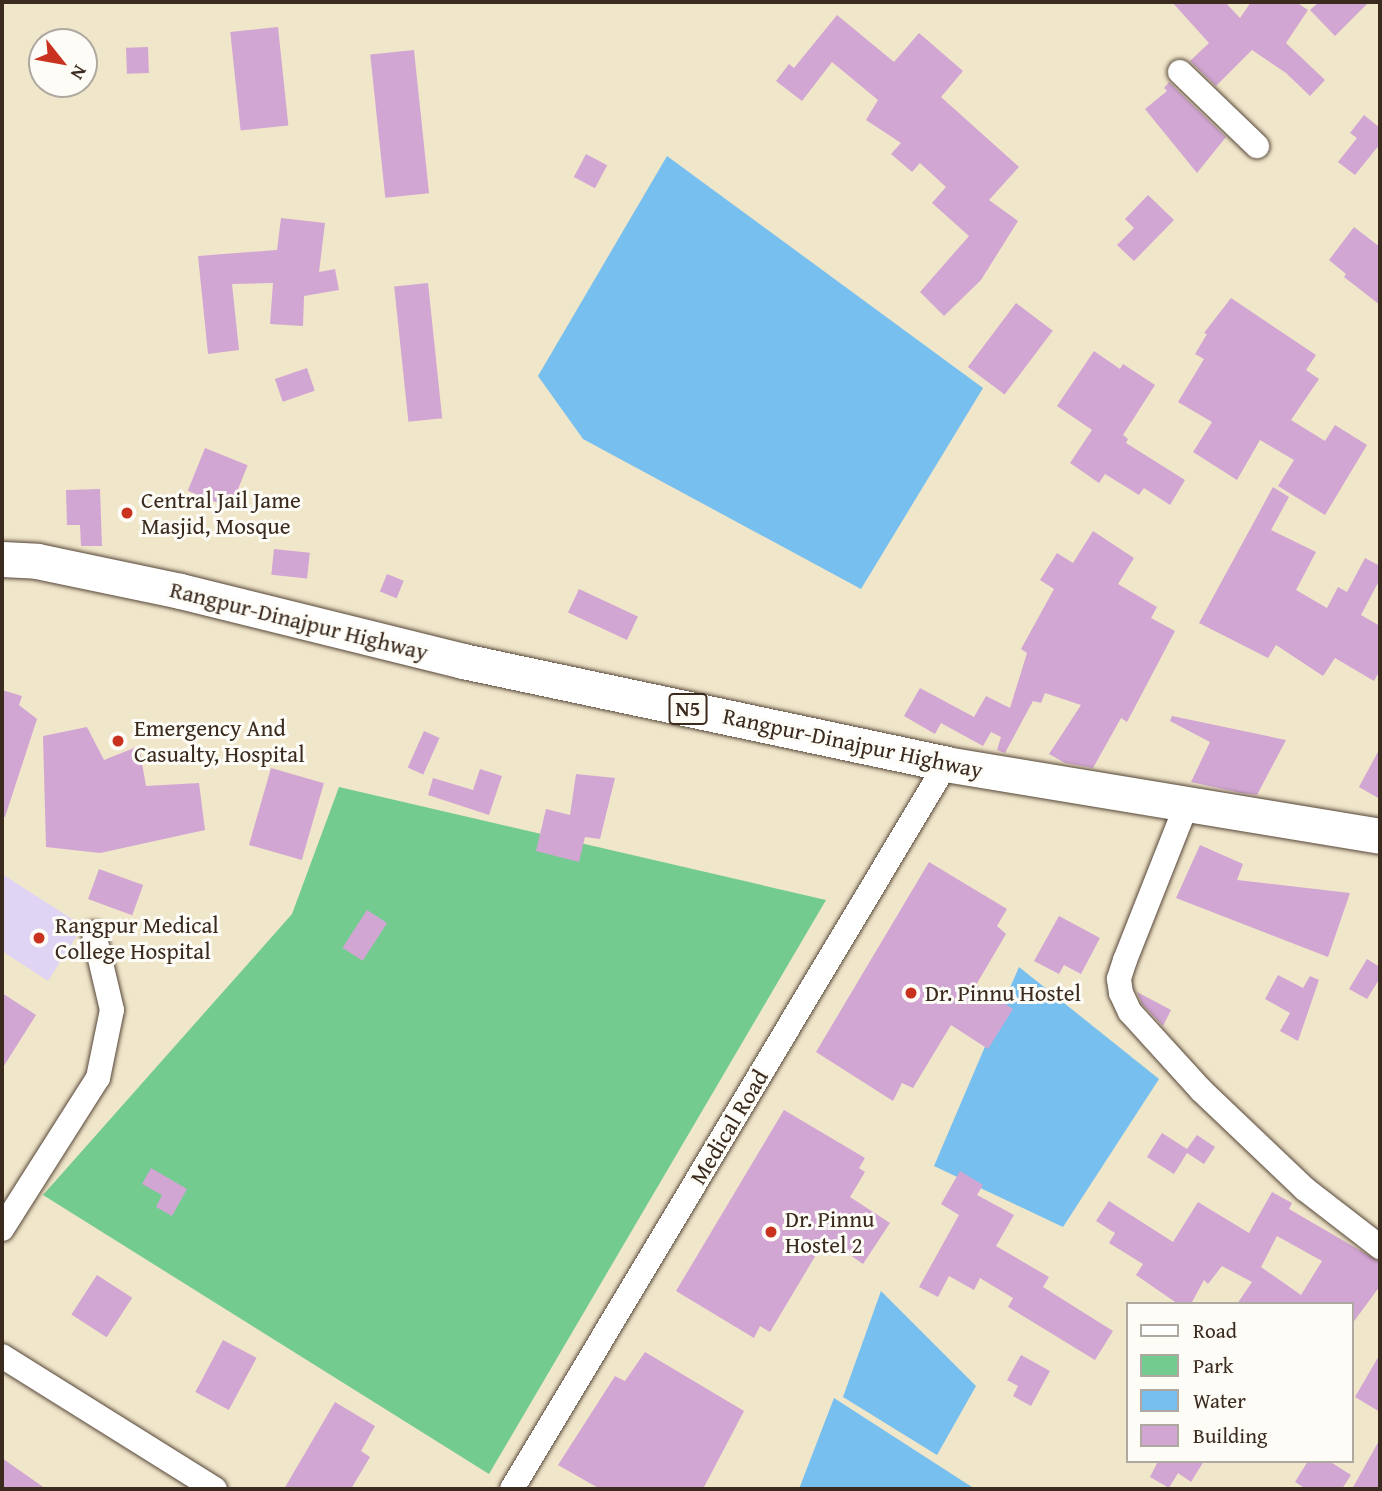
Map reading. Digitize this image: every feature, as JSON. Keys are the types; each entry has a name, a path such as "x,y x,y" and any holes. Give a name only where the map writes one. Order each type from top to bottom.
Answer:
{"highway":[{"name":"Rangpur-Dinajpur Highway","path":"2,559 37,561 180,591 463,661 946,764 1186,806 1380,836"}],"street":[{"path":"1180,72 1257,146"},
{"name":"Medical Road","path":"512,1489 946,764"},
{"path":"1186,806 1125,960 1119,979 1121,993 1130,1012 1202,1091 1305,1189 1380,1247"},
{"path":"2,1229 98,1078 112,1010 94,933"},
{"path":"2,1356 215,1489"}],"shaded area":[{"name":"Rangpur Medical College Hospital","path":"2,874 83,926 48,981 2,951"}],"green space":[{"path":"339,787 826,900 489,1474 43,1195 292,914"}],"water":[{"path":"667,156 983,388 861,589 583,439 538,376"},
{"path":"1019,967 1159,1079 1063,1227 934,1166"},
{"path":"881,1291 976,1386 937,1455 843,1397"},
{"path":"834,1398 975,1489 799,1489"}],"building":[{"path":"1172,2 1225,2 1240,18 1251,2 1296,2 1308,10 1286,43 1325,80 1310,96 1286,73 1252,50 1216,86 1190,61 1209,43"},
{"path":"1319,2 1369,2 1335,36 1310,10"},
{"path":"837,15 894,62 919,33 963,71 941,97 1019,167 989,200 1018,221 981,280 944,316 920,292 969,236 932,203 946,187 920,163 912,172 891,154 901,143 866,120 878,100 832,62 802,101 776,81 789,64 794,68"},
{"path":"278,27 288,125 241,130 230,32"},
{"path":"148,47 149,73 127,74 126,48"},
{"path":"414,50 429,193 385,198 370,55"},
{"path":"1169,82 1226,137 1197,173 1145,109 1167,91 1164,88"},
{"path":"1364,115 1380,128 1380,144 1355,175 1338,162 1357,138 1350,133"},
{"path":"586,154 607,165 595,188 574,177"},
{"path":"1148,195 1174,220 1134,261 1117,245 1134,228 1125,219"},
{"path":"281,218 325,223 319,272 335,269 339,290 304,296 303,326 270,324 273,283 232,284 239,350 208,354 198,256 277,250"},
{"path":"1354,227 1380,247 1380,305 1344,277 1346,274 1329,260"},
{"path":"428,283 442,418 408,422 394,287"},
{"path":"1231,298 1316,355 1306,370 1319,379 1291,420 1325,441 1335,425 1367,445 1325,515 1278,486 1294,460 1260,440 1237,480 1193,452 1212,422 1178,402 1204,359 1195,354 1207,334 1204,333"},
{"path":"1016,303 1053,331 1005,395 968,367"},
{"path":"1094,351 1120,369 1123,364 1155,385 1123,435 1128,439 1126,443 1185,480 1170,505 1144,488 1139,495 1105,474 1099,483 1070,463 1092,430 1057,406"},
{"path":"307,368 315,391 283,402 275,379"},
{"path":"205,448 248,465 230,508 188,491"},
{"path":"1273,487 1289,497 1271,530 1316,552 1296,590 1327,608 1338,587 1347,592 1365,558 1380,566 1380,579 1361,615 1380,626 1380,670 1374,681 1335,658 1323,676 1276,645 1268,658 1199,623"},
{"path":"100,489 102,546 81,546 80,525 67,525 66,490"},
{"path":"1093,531 1134,558 1118,584 1157,607 1151,618 1175,631 1127,722 1121,718 1093,768 1065,763 1049,754 1081,705 1045,693 1041,703 1033,701 1005,753 997,750 1001,737 991,732 983,746 941,723 935,734 904,716 920,688 974,717 986,696 1010,708 1027,653 1021,649 1054,589 1040,580 1057,553 1073,563"},
{"path":"274,549 310,553 307,579 271,575"},
{"path":"387,574 404,581 397,598 380,592"},
{"path":"579,589 638,616 627,640 568,613"},
{"path":"2,690 22,696 19,705 37,719 5,817 2,817"},
{"path":"1172,716 1286,740 1257,795 1241,793 1191,782 1210,742 1170,721"},
{"path":"87,727 104,760 139,746 146,786 199,783 205,830 100,853 46,847 43,736"},
{"path":"424,731 440,738 423,774 408,768"},
{"path":"1380,748 1380,799 1359,787"},
{"path":"271,768 324,783 302,860 249,845"},
{"path":"480,769 502,776 489,815 428,795 433,778 473,790"},
{"path":"576,774 615,778 600,839 585,837 579,862 536,851 546,809 570,815"},
{"path":"1200,845 1243,864 1237,880 1350,893 1328,957 1176,898"},
{"name":"Dr. Pinnu Hostel","path":"929,862 1007,909 997,926 1006,934 976,985 1013,1009 988,1049 951,1025 913,1088 902,1083 893,1101 816,1052"},
{"path":"99,869 143,885 132,915 88,899"},
{"path":"367,910 387,923 363,961 342,948"},
{"path":"1059,916 1100,938 1081,974 1064,965 1059,974 1034,961"},
{"path":"1367,959 1380,967 1380,978 1367,999 1349,989"},
{"path":"1278,975 1303,988 1310,976 1319,980 1298,1041 1280,1031 1290,1013 1265,999"},
{"path":"1137,992 1171,1010 1163,1026 1142,1004"},
{"path":"2,993 36,1015 2,1069"},
{"name":"Dr. Pinnu Hostel 2","path":"784,1110 865,1158 859,1168 865,1172 850,1197 890,1223 863,1264 826,1238 770,1332 760,1326 754,1338 676,1291"},
{"path":"1162,1133 1187,1149 1197,1135 1215,1147 1204,1164 1187,1153 1174,1174 1147,1157"},
{"path":"151,1168 187,1189 172,1216 156,1207 162,1195 142,1184"},
{"path":"960,1171 983,1185 977,1195 1014,1215 996,1246 1049,1277 1043,1287 1113,1331 1095,1360 1008,1307 1013,1298 980,1278 974,1290 949,1276 938,1297 919,1287 959,1215 941,1204"},
{"path":"1272,1192 1292,1203 1289,1209 1380,1262 1380,1286 1354,1321 1354,1302 1238,1302 1252,1282 1222,1266 1208,1284 1204,1280 1192,1302 1175,1302 1136,1275 1143,1264 1109,1243 1115,1233 1096,1221 1109,1201 1173,1242 1198,1202 1249,1233","holes":["1277,1236 1322,1261 1301,1295 1261,1267"]},
{"path":"97,1275 132,1298 107,1337 71,1314"},
{"path":"223,1340 257,1358 229,1410 195,1392"},
{"path":"645,1352 744,1411 703,1489 600,1489 558,1465 615,1376 625,1381"},
{"path":"1380,1354 1380,1412 1355,1397"},
{"path":"1021,1355 1050,1371 1031,1406 1013,1396 1018,1386 1007,1380"},
{"path":"335,1402 375,1426 361,1451 370,1457 351,1489 284,1489"},
{"path":"1380,1439 1380,1489 1352,1489"},
{"path":"2,1458 46,1489 2,1489"},
{"path":"1157,1463 1203,1463 1191,1482 1178,1473 1169,1488 1150,1477"},
{"path":"1307,1463 1332,1463 1351,1475 1342,1489 1306,1489 1295,1482"}],"place":[{"name":"Central Jail Jame Masjid, Mosque","path":"127,513"},
{"name":"Emergency And Casualty, Hospital","path":"118,741"},
{"name":"Rangpur Medical College Hospital","path":"39,938"},
{"name":"Dr. Pinnu Hostel","path":"911,993"},
{"name":"Dr. Pinnu Hostel 2","path":"771,1232"}]}
